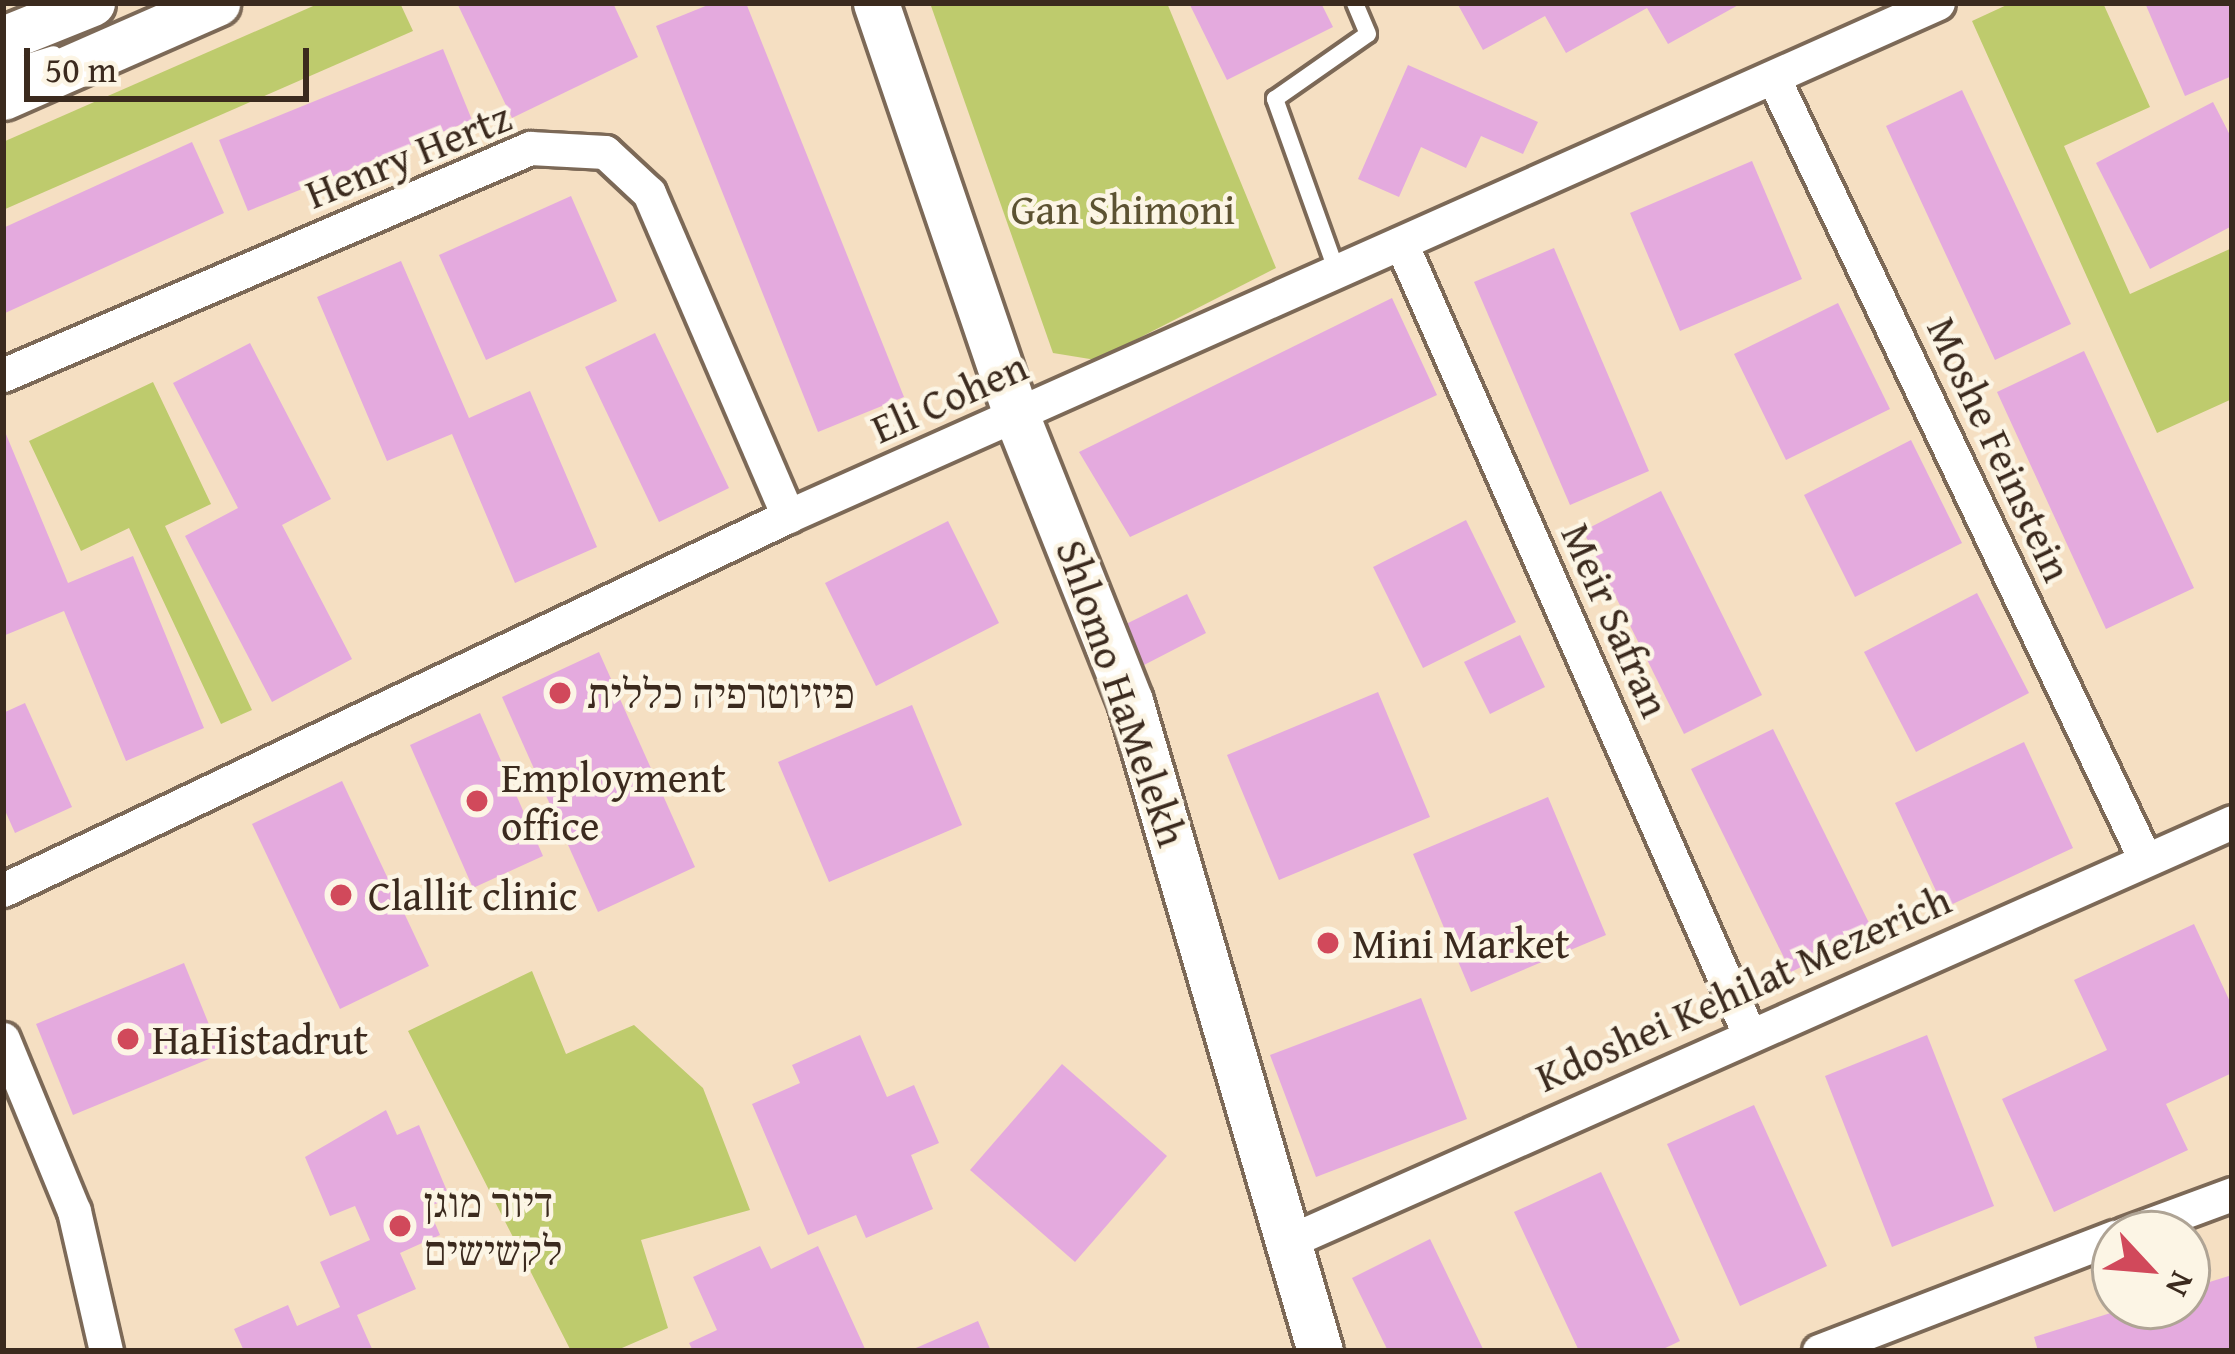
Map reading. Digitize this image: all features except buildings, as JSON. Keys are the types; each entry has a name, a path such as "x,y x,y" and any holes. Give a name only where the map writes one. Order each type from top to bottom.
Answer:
{"street":[{"path":"3,39 92,3"},
{"path":"3,97 217,3"},
{"name":"Shlomo HaMelekh","path":"863,3 887,47"},
{"name":"Shlomo HaMelekh","path":"875,3 1018,417 1137,723 1292,1240 1320,1351"},
{"name":"Eli Cohen","path":"3,890 788,517 1938,3"},
{"name":"Moshe Feinstein","path":"1773,76 2145,859"},
{"name":"Henry Hertz","path":"3,376 530,148 605,152 649,194 788,517"},
{"name":"Meir Safran","path":"1401,243 1749,1034"},
{"name":"Kdoshei Kehilat Mezerich","path":"1292,1240 2232,822"},
{"path":"3,1039 74,1211 106,1351"},
{"path":"2190,1210 2232,1195"},
{"path":"1819,1351 2091,1246"}],"lane":[{"path":"1337,272 1275,99 1368,34 1355,3"},
{"path":"3,70 143,35"}],"green space":[{"path":"320,3 400,3 413,31 3,210 3,142"},
{"name":"Gan Shimoni","path":"930,3 1167,3 1276,268 1096,360 1053,353"},
{"path":"2011,3 2103,3 2150,107 2064,146 2130,294 2232,248 2232,399 2157,433 1972,21"},
{"path":"153,382 211,504 165,526 252,710 221,724 129,528 81,551 29,441"},
{"path":"532,971 566,1054 634,1025 703,1088 750,1210 641,1240 668,1328 615,1351 571,1351 408,1031"}],"place":[{"name":"פיזיוטרפיה כללית","path":"560,693"},
{"name":"Employment office","path":"477,801"},
{"name":"Clallit clinic","path":"341,895"},
{"name":"Mini Market","path":"1328,943"},
{"name":"HaHistadrut","path":"128,1039"},
{"name":"דיור מוגן לקשישים","path":"400,1226"}]}
